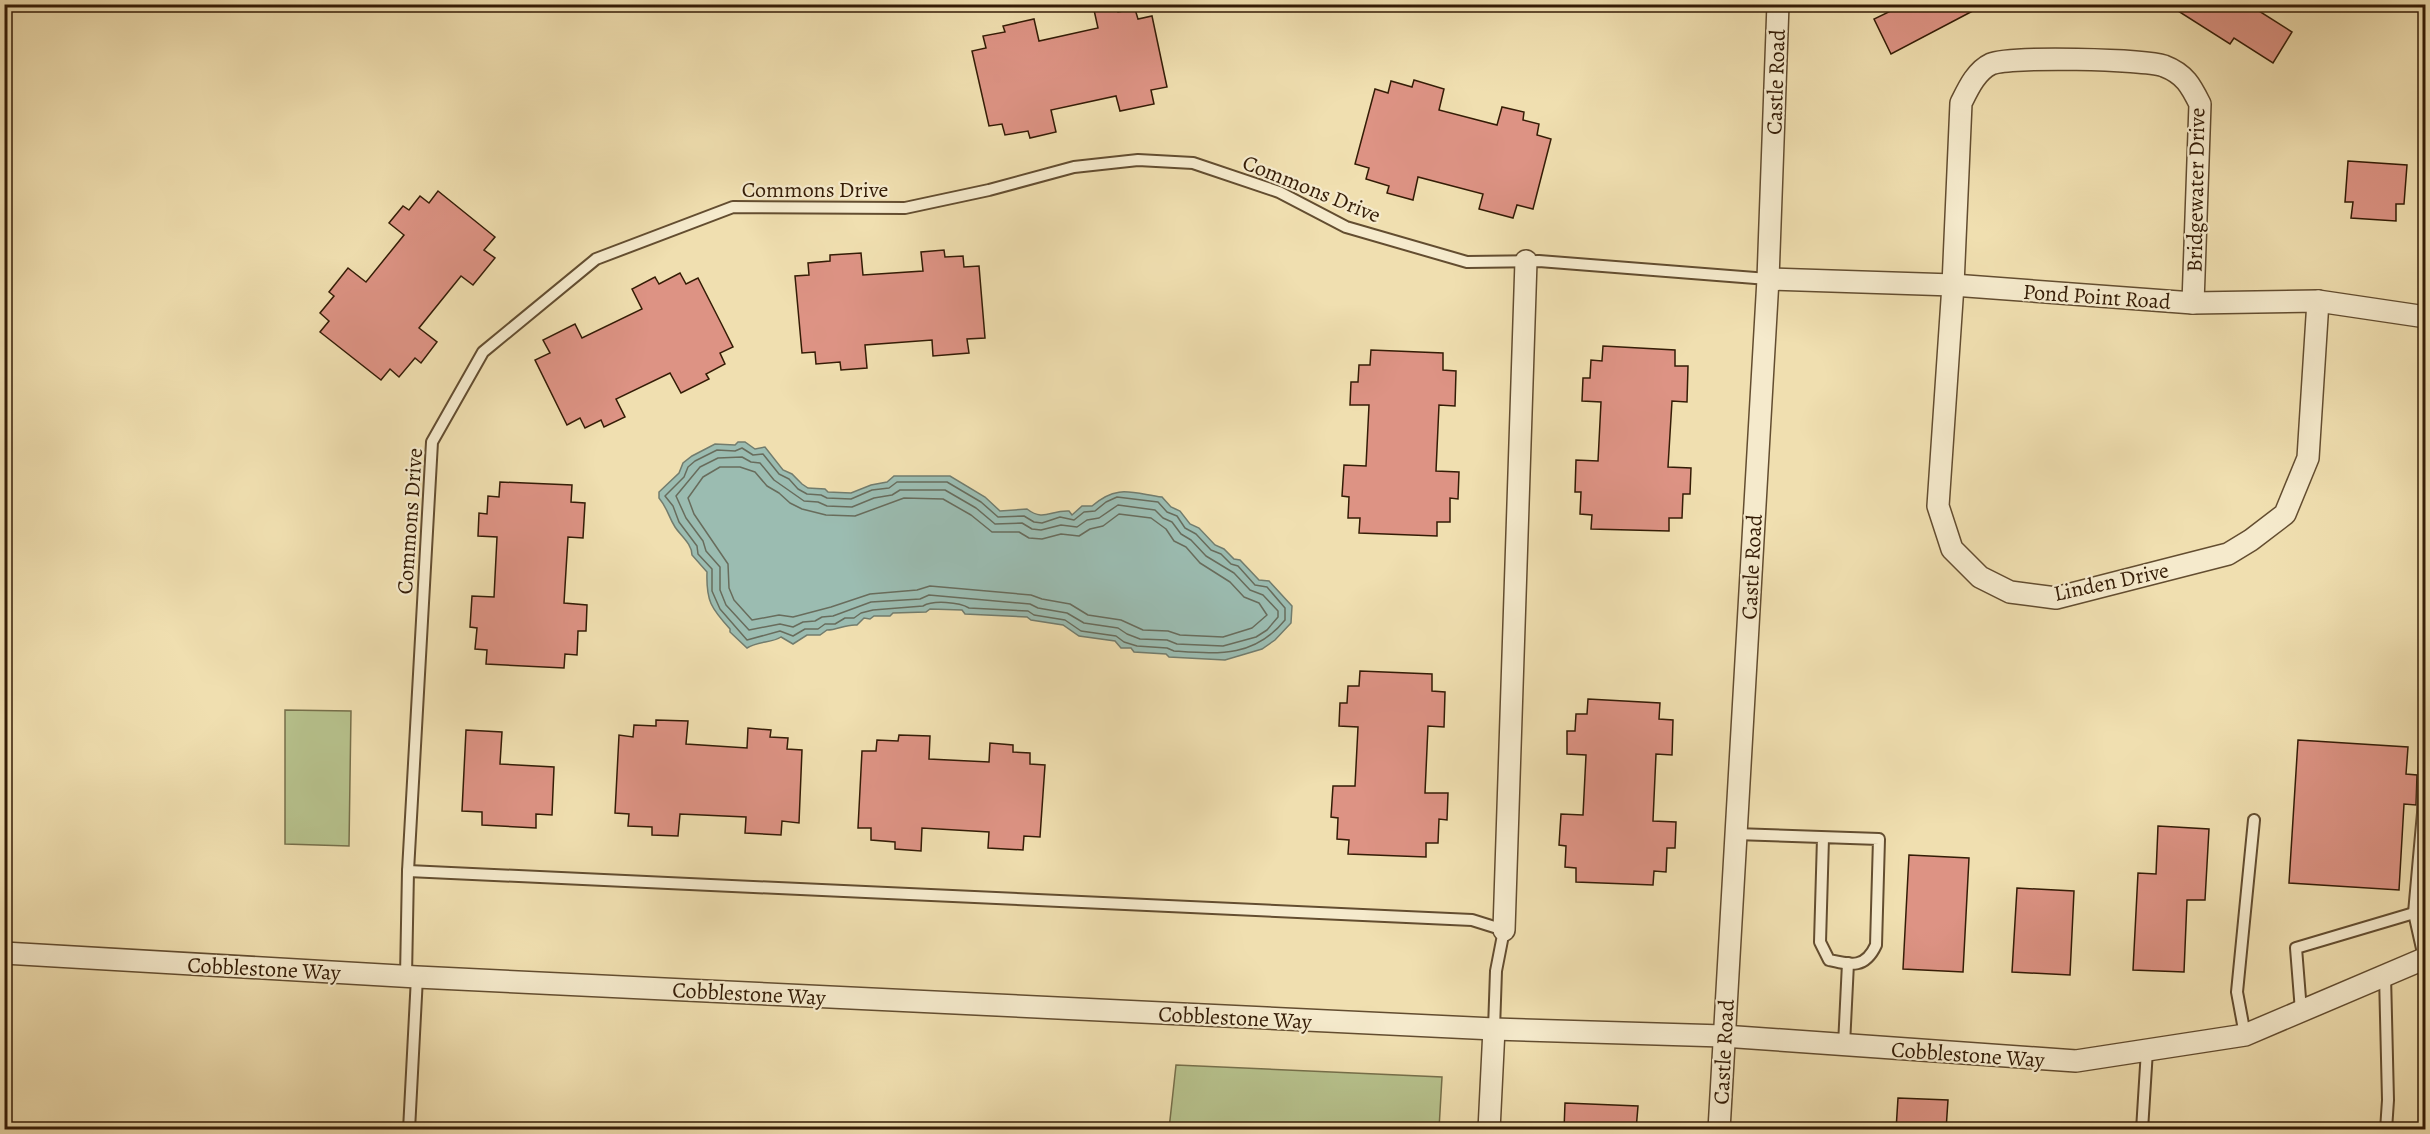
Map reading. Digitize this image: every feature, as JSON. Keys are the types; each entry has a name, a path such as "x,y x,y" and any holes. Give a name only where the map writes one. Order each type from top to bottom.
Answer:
{"street":[{"name":"Castle Road","path":"1719,1130 1768,279 1778,4"},
{"name":"Bridgewater Drive","path":"1953,285 1961,103 1973,80 1990,64 2015,59 2143,63 2164,66 2187,79 2200,104 2193,303"},
{"path":"1504,930 1526,261"},
{"name":"Pond Point Road","path":"1768,279 1953,285 2193,303 2318,301 2426,317"},
{"name":"Linden Drive","path":"1953,285 1938,506 1952,549 1980,577 2010,592 2056,598 2228,554 2251,540 2285,513 2308,458 2318,301"},
{"name":"Cobblestone Way","path":"4,953 412,977 1494,1029 1723,1036 2076,1061 2245,1035 2425,960"},
{"path":"1489,1130 1494,1029"}],"lane":[{"name":"Commons Drive","path":"409,1130 412,977 408,871 432,442 483,352 596,259 733,207 905,208 989,190 1074,167 1138,160 1193,163 1279,192 1346,227 1467,262 1526,261 1768,279"},
{"path":"2425,960 2414,914 2423,813 2426,715"},
{"path":"2245,1035 2237,992 2254,819"},
{"path":"1735,834 1879,839 1876,945 1870,957 1860,963 1828,960 1820,942 1823,838"},
{"path":"408,871 1472,920 1504,930 1496,971 1494,1029"},
{"path":"2301,1011 2296,948 2414,914"},
{"path":"1844,1045 1848,963"},
{"path":"2385,975 2386,1130"},
{"path":"2142,1130 2147,1050"}],"green space":[{"path":"285,710 351,711 349,846 285,844"},
{"path":"1176,1065 1442,1077 1439,1129 1169,1129"}],"water":[{"path":"738,442 745,442 755,449 765,447 783,470 792,474 802,484 808,488 825,489 828,492 851,493 871,485 887,482 894,476 950,476 985,497 1000,511 1027,509 1038,515 1069,511 1072,515 1082,506 1092,506 1117,492 1162,497 1171,507 1180,511 1190,524 1199,528 1215,545 1224,549 1234,559 1240,560 1259,580 1269,581 1292,606 1291,623 1275,640 1262,649 1225,660 1169,657 1166,654 1134,652 1131,648 1121,648 1115,641 1079,636 1063,625 1031,620 1027,617 965,614 962,610 930,609 926,612 893,613 890,616 864,618 857,625 827,630 820,635 807,635 793,644 781,637 747,648 730,632 711,604 707,572 692,555 688,544 675,527 659,498 659,492 679,473 683,463 692,456 715,444 735,445"}],"building":[{"path":"1905,4 1986,4 1891,54 1874,19"},
{"path":"2167,4 2248,4 2292,32 2273,63 2234,38 2230,44"},
{"path":"1116,5 1118,12 1135,9 1138,19 1152,16 1167,87 1151,90 1154,104 1120,111 1116,96 1051,110 1056,132 1030,138 1028,131 1005,135 1002,124 989,126 972,51 986,48 983,36 1005,32 1003,26 1034,19 1039,41 1098,28 1094,10"},
{"path":"1414,80 1444,89 1439,110 1497,125 1502,107 1524,112 1523,120 1539,124 1537,135 1551,139 1533,209 1517,205 1513,218 1479,209 1483,194 1418,177 1413,200 1387,193 1389,186 1366,179 1369,168 1355,164 1375,89 1388,93 1391,81 1412,87"},
{"path":"2348,161 2407,165 2404,204 2396,204 2396,221 2351,218 2353,202 2345,202"},
{"path":"438,191 495,237 484,250 495,258 473,285 461,276 419,328 437,342 421,363 415,358 399,377 390,369 381,380 320,332 329,321 320,313 334,296 329,292 348,268 366,282 404,235 389,223 403,206 409,210 420,196 429,203"},
{"path":"944,250 945,257 963,256 964,267 979,266 985,338 967,339 969,353 933,356 932,340 865,345 867,368 841,370 840,362 816,364 815,352 802,353 795,276 809,275 808,263 830,261 830,255 861,253 863,275 923,271 921,252"},
{"path":"680,273 686,284 698,278 733,347 720,353 725,364 706,374 709,379 681,393 670,373 616,399 625,417 604,427 601,420 585,428 580,418 567,425 535,360 550,353 543,340 575,324 582,338 642,309 632,289 655,277 659,284"},
{"path":"1603,346 1675,350 1675,366 1688,366 1687,402 1672,401 1668,467 1691,468 1690,494 1683,494 1682,518 1669,518 1669,531 1591,529 1592,515 1580,514 1581,492 1575,492 1576,460 1598,461 1601,402 1582,401 1583,378 1590,378 1591,360 1602,361"},
{"path":"1371,350 1443,353 1443,370 1456,371 1455,406 1439,405 1436,471 1459,472 1458,499 1450,498 1450,522 1437,522 1437,536 1359,533 1360,518 1348,518 1349,497 1342,496 1344,465 1366,466 1369,405 1350,405 1351,382 1358,382 1359,365 1370,365"},
{"path":"500,482 572,485 571,502 585,503 583,538 568,537 564,603 587,605 586,631 578,631 577,655 565,654 564,668 486,664 487,650 475,649 477,628 470,627 472,596 494,597 497,537 478,536 479,513 487,514 488,496 499,497"},
{"path":"1360,671 1432,674 1432,691 1445,692 1444,727 1428,726 1425,793 1448,793 1447,820 1439,819 1438,843 1426,843 1426,857 1348,854 1349,840 1337,839 1338,818 1331,817 1333,786 1355,786 1358,727 1339,726 1340,703 1347,703 1348,686 1359,686"},
{"path":"1588,699 1660,703 1659,719 1673,720 1672,755 1656,754 1653,821 1676,822 1675,848 1667,848 1666,872 1654,871 1653,885 1576,882 1576,868 1565,867 1566,846 1559,845 1561,814 1583,815 1586,755 1567,754 1567,731 1575,731 1576,714 1587,714"},
{"path":"656,720 688,721 686,744 747,748 748,728 771,730 770,737 788,738 787,749 802,750 799,823 782,821 781,835 745,833 746,817 680,814 678,836 652,835 652,827 628,826 629,814 615,813 619,735 633,737 634,725 656,726"},
{"path":"466,730 502,732 500,764 554,767 552,815 536,814 536,828 482,825 482,812 462,811"},
{"path":"899,735 930,736 929,759 989,762 990,743 1013,745 1013,752 1030,753 1030,764 1045,765 1040,837 1024,836 1023,850 988,848 989,832 922,828 921,851 895,849 895,842 871,840 871,828 858,828 862,751 876,751 877,740 898,741"},
{"path":"2298,740 2408,747 2406,774 2417,775 2416,805 2404,804 2399,890 2289,883"},
{"path":"2158,826 2209,829 2205,900 2187,900 2184,972 2133,970 2138,873 2156,874"},
{"path":"1909,855 1969,858 1963,972 1903,969"},
{"path":"2017,888 2074,891 2070,975 2012,972"},
{"path":"1898,1098 1948,1100 1946,1130 1896,1130"},
{"path":"1565,1103 1638,1106 1636,1130 1564,1130"}]}
